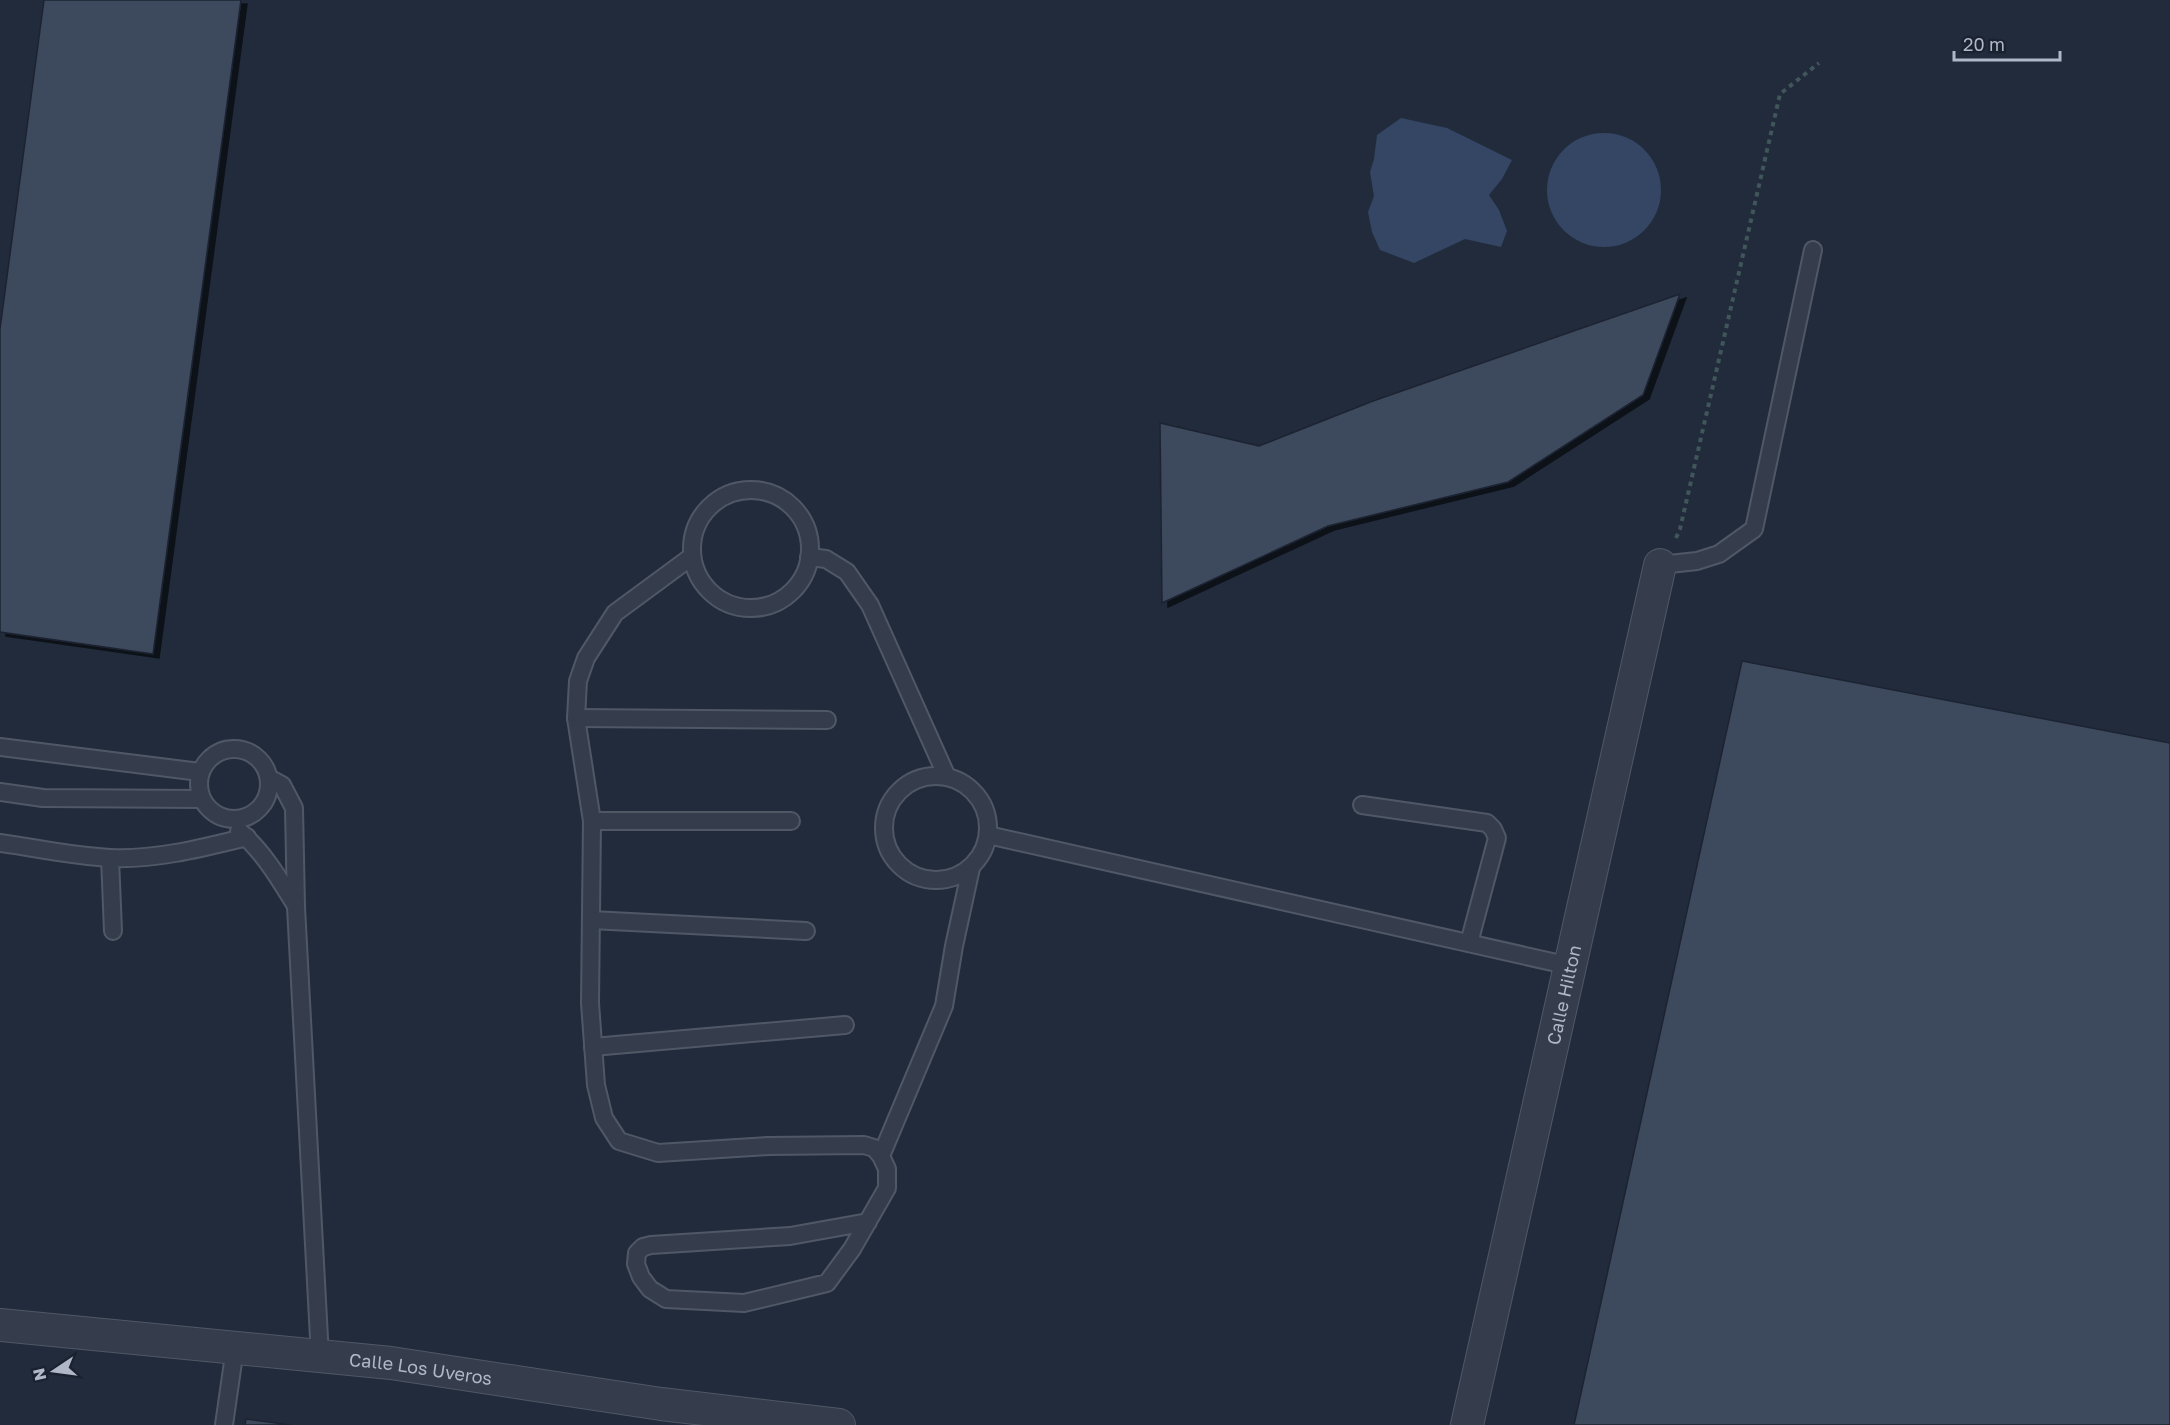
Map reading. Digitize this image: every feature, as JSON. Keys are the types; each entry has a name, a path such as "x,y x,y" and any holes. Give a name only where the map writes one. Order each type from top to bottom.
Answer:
{"street":[{"name":"Calle Hilton","path":"1467,1425 1660,565"},
{"name":"Calle Los Uveros","path":"0,1325 391,1363 660,1414 839,1425"}],"lane":[{"path":"1660,565 1698,561 1719,554 1754,529 1813,250"},
{"path":"753,489 773,493 783,498 798,513 806,527 810,548 809,557 801,580 791,594 773,605 744,609 720,601 702,584 691,557 694,527 706,508 728,493 753,489"},
{"path":"691,557 615,614 586,658 578,681 576,718 592,821 590,1003 596,1085 604,1118 620,1141 658,1153 768,1146 864,1145 874,1148 888,1169 887,1188 868,1222 852,1249 827,1283 744,1303 666,1299 650,1289 636,1264 637,1253 643,1247 651,1245 790,1236 868,1222"},
{"path":"809,557 826,559 847,572 870,605 947,777"},
{"path":"576,718 826,720"},
{"path":"0,747 200,772"},
{"path":"223,819 238,820 252,816 262,806 269,793 269,778 263,764 253,754 241,749 228,749 216,753 206,761 200,772 198,785 201,799 210,812 247,837 279,878 296,907"},
{"path":"947,777 964,784 980,800 987,817 988,835 980,857 971,868 957,877 939,881 922,879 897,863 890,852 884,835 887,808 897,792 917,779 947,777"},
{"path":"269,778 282,785 294,808 296,907 320,1357"},
{"path":"0,792 43,798 201,799"},
{"path":"1362,805 1487,823 1493,829 1497,838 1469,943"},
{"path":"592,821 792,821"},
{"path":"988,835 1570,966"},
{"path":"0,843 110,858 191,850 247,837"},
{"path":"110,858 113,931"},
{"path":"881,1156 944,1006 971,868"},
{"path":"591,920 806,931"},
{"path":"593,1047 845,1025"},
{"path":"224,1425 235,1348"}],"path":[{"path":"1660,565 1680,529 1780,94 1819,63"}],"water":[{"path":"1401,118 1447,128 1512,160 1502,179 1489,195 1499,210 1507,231 1501,247 1465,239 1414,263 1380,250 1372,232 1368,212 1374,196 1370,172 1377,135"},
{"path":"1604,133 1626,138 1644,150 1656,168 1661,190 1656,212 1644,230 1626,242 1604,247 1582,242 1564,230 1552,212 1547,190 1552,168 1564,150 1582,138"}],"building":[{"path":"44,0 241,0 153,654 0,632 0,329"},
{"path":"1680,294 1643,395 1508,482 1328,526 1162,603 1160,423 1259,446 1373,401"},
{"path":"1742,661 2170,743 2170,1425 1574,1425"},
{"path":"246,1419 291,1425 245,1425"}]}
